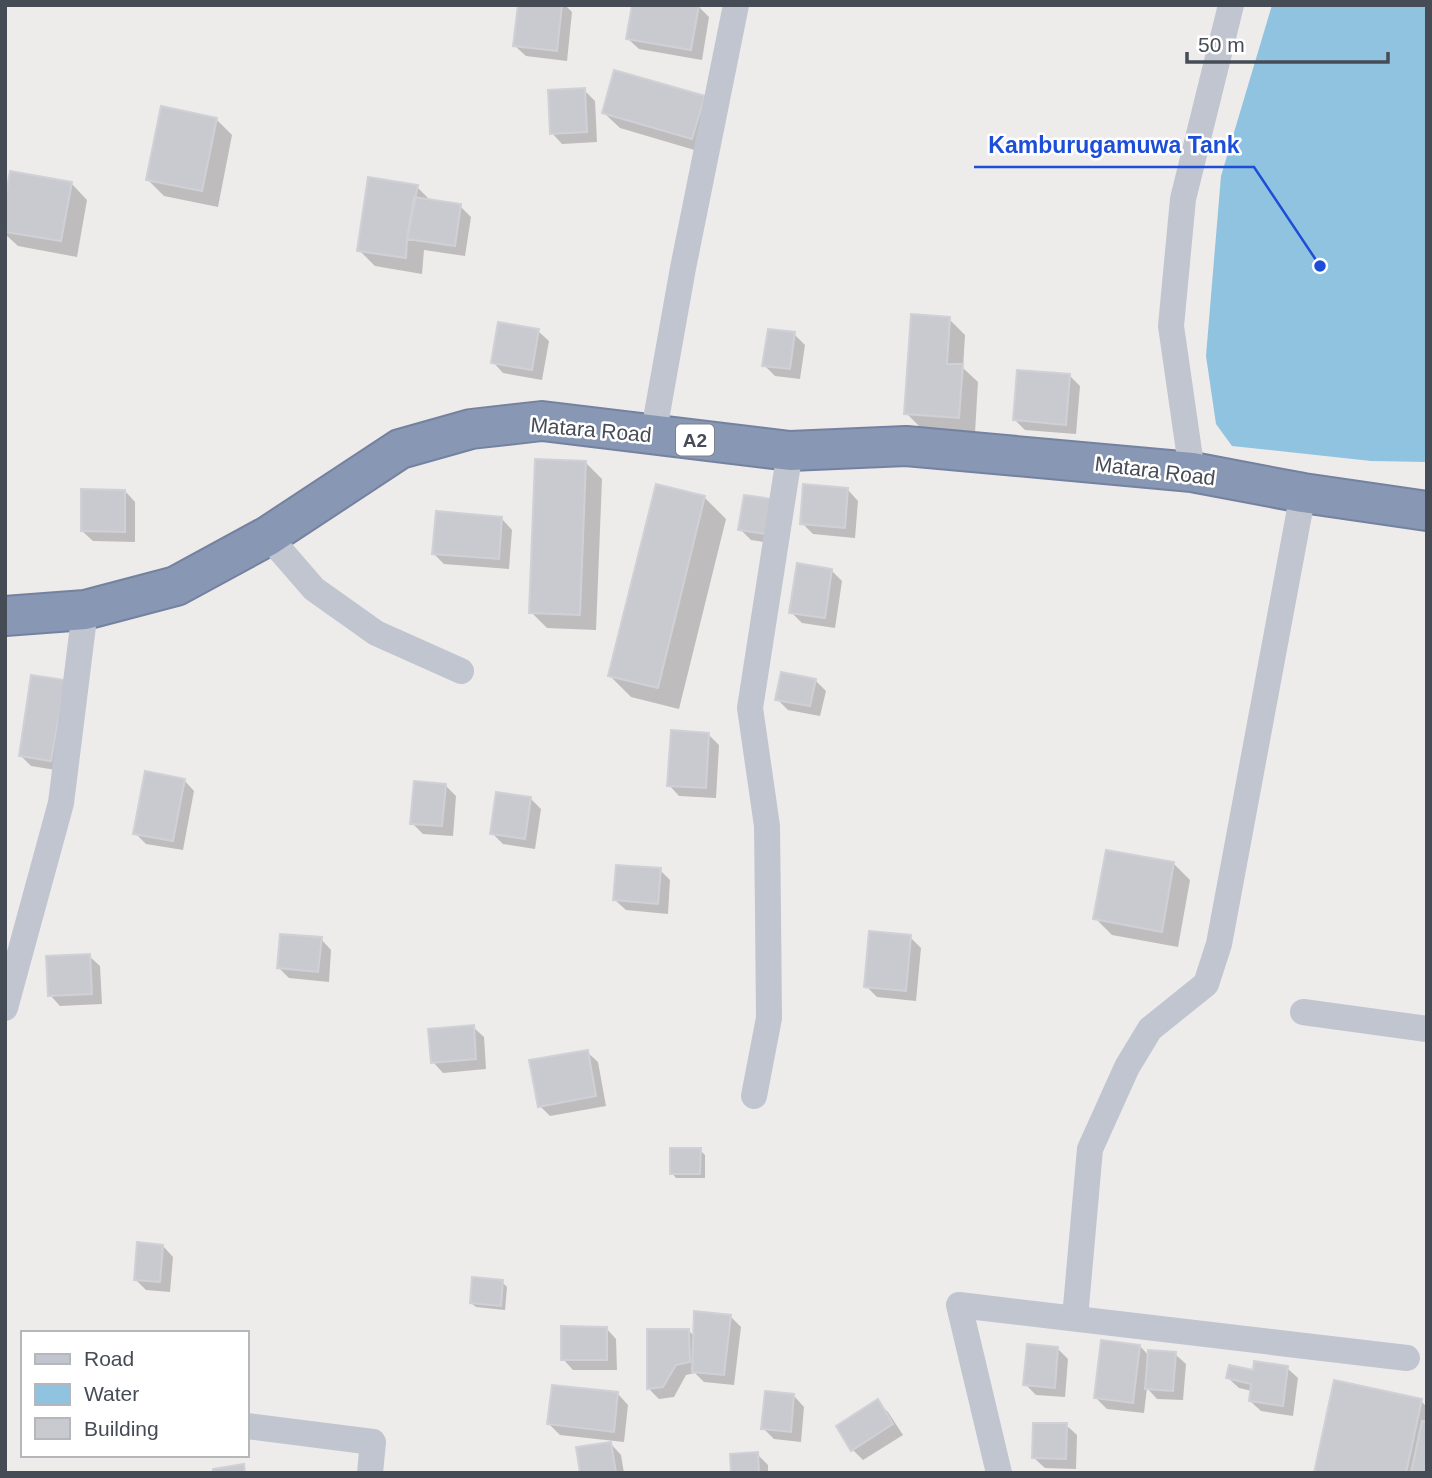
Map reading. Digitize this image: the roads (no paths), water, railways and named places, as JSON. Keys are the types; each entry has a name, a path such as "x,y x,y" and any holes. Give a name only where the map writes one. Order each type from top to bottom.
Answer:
{"highway":[{"name":"Matara Road","path":"5,616 85,610 176,586 268,536 400,449 471,429 542,421 790,451 906,446 1192,472 1303,494 1427,512"}],"street":[{"path":"653,436 683,268 736,5"},
{"path":"1192,472 1171,326 1172,313 1183,199 1231,5"},
{"path":"754,1096 769,1018 767,826 750,708 790,451"},
{"path":"1075,1318 1090,1149 1127,1067 1150,1029 1206,984 1219,944 1303,494"},
{"path":"268,536 314,589 376,634 461,671"},
{"path":"5,1008 61,803 85,610"},
{"path":"1303,1012 1427,1029"},
{"path":"999,1473 959,1305 1407,1358"},
{"path":"248,1426 373,1442 370,1473"}],"water":[{"path":"1272,5 1427,5 1427,462 1371,461 1232,446 1216,424 1206,356 1221,176"}],"place":[{"name":"Kamburugamuwa Tank","path":"1320,266"}]}
